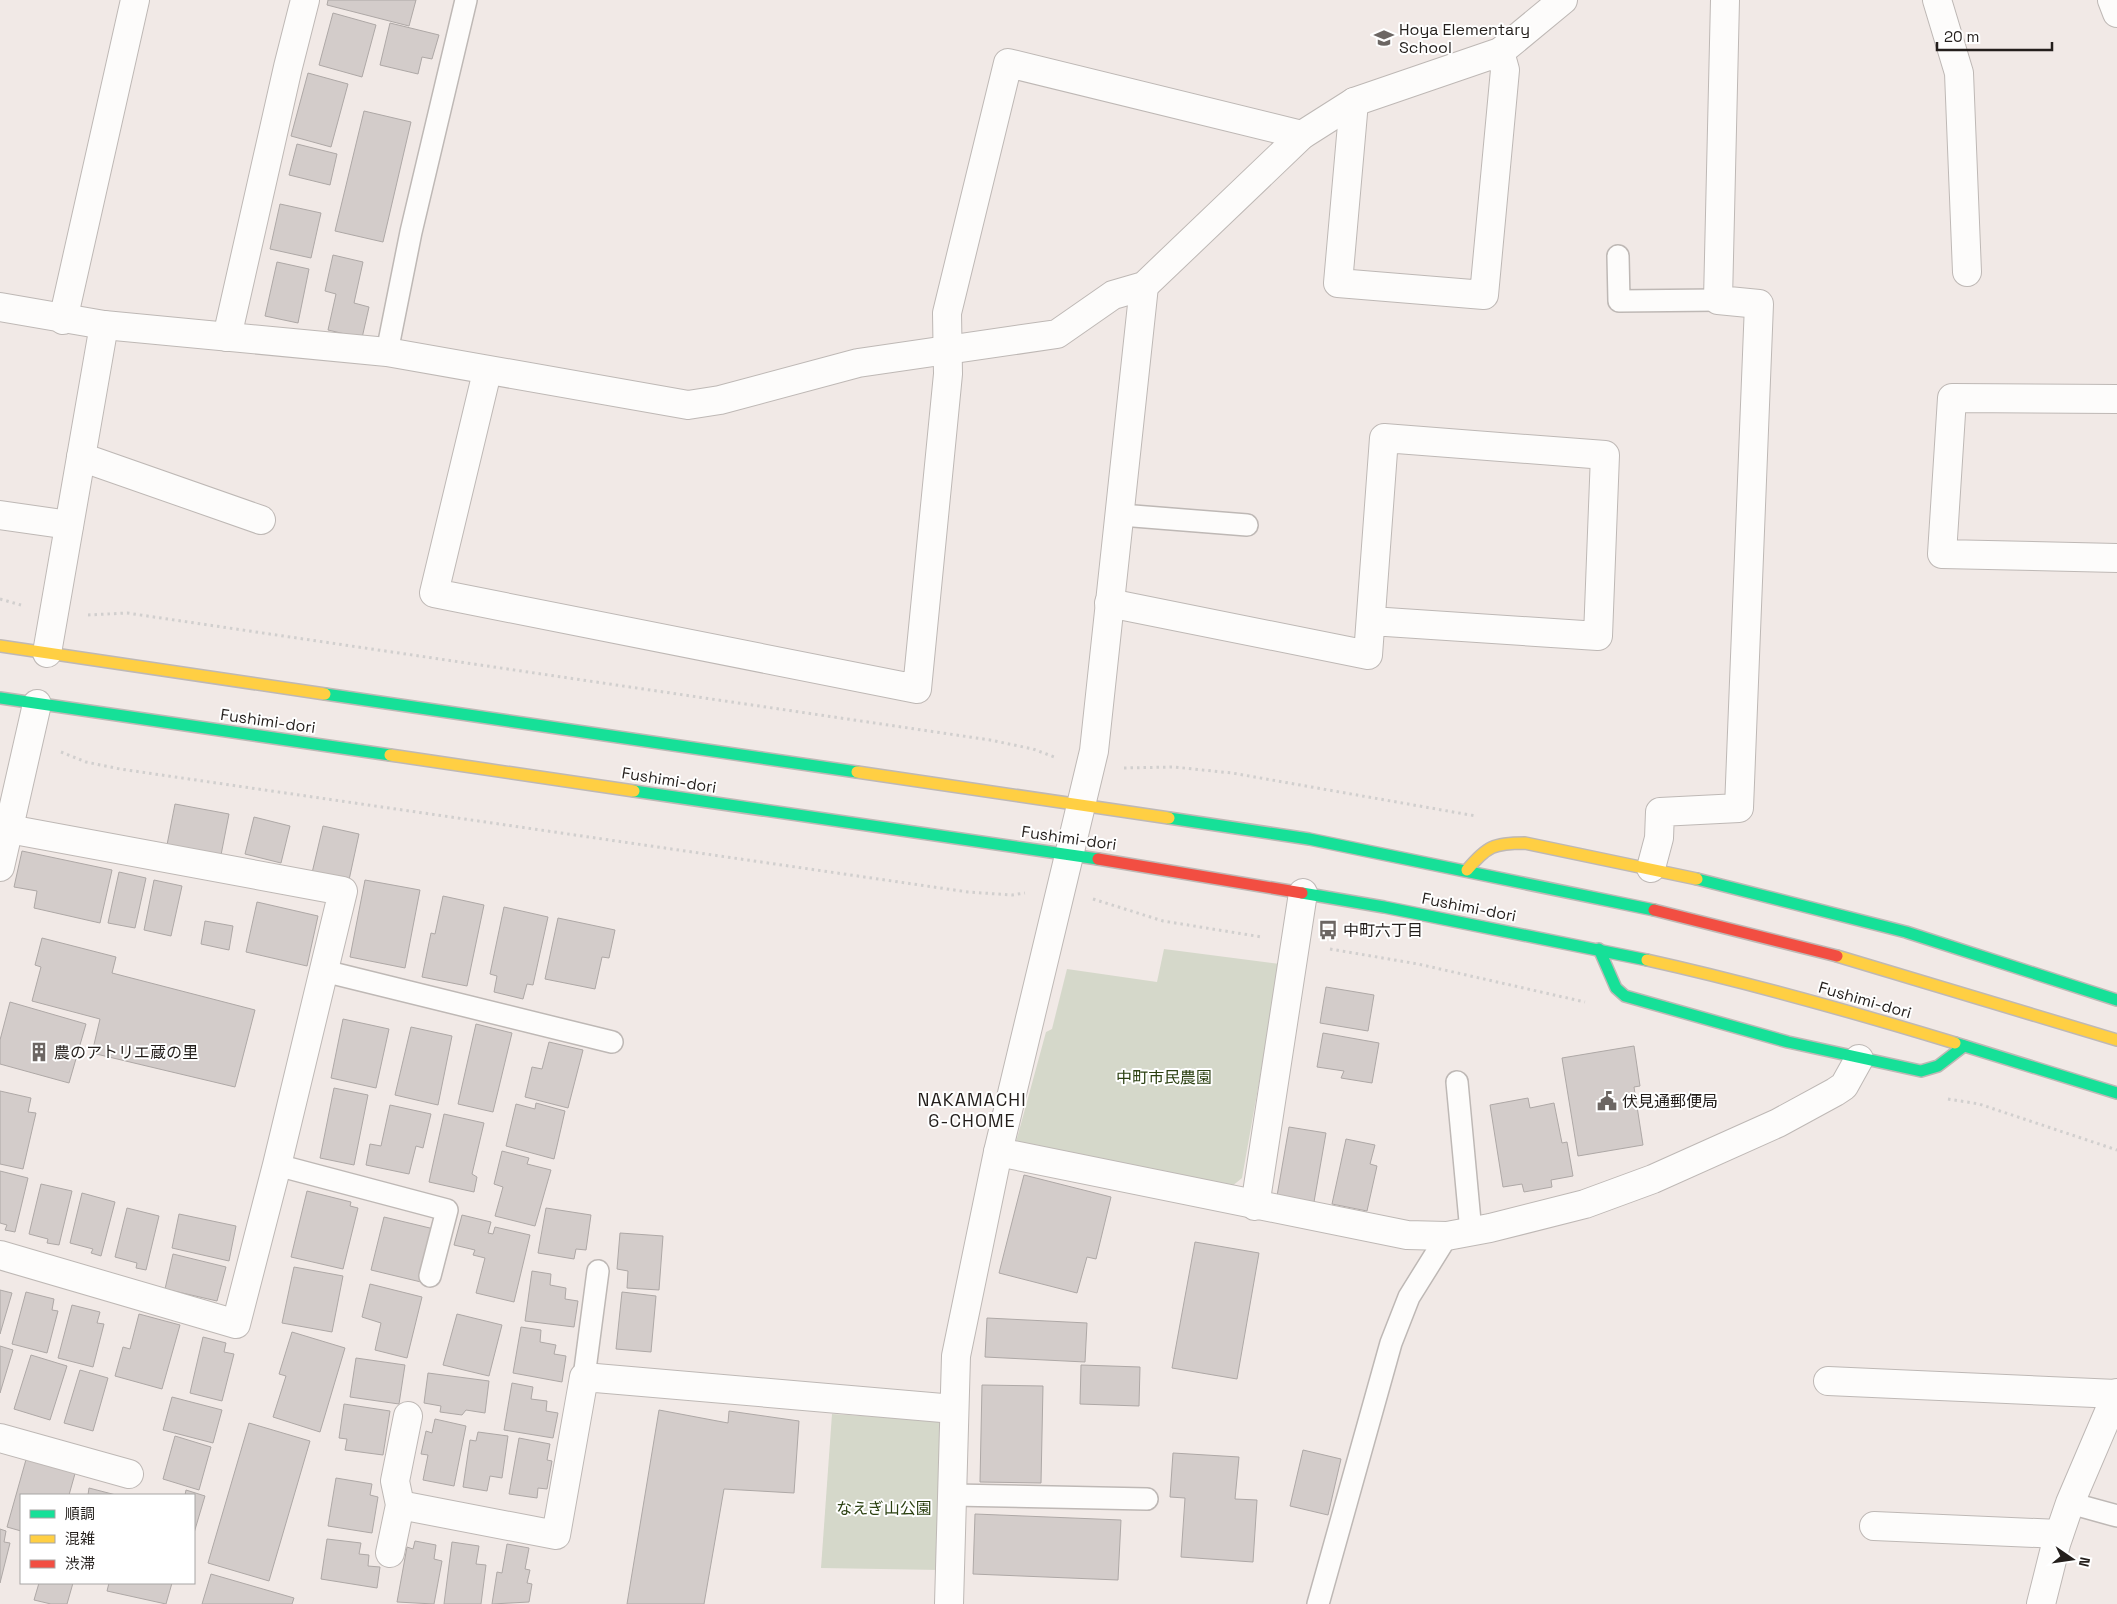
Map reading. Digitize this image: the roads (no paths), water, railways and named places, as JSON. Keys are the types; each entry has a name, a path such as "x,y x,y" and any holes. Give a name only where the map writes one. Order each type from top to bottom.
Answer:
{"main road":[{"name":"Fushimi-dori","path":"0,646 1310,839 1634,904 1867,964 2117,1040"},
{"name":"Fushimi-dori","path":"0,698 1070,854 1303,893 1599,949 1719,977 1964,1046 2117,1093"},
{"path":"1467,870 1481,853 1501,843 1525,843 1651,868 1906,932 2117,1000"},
{"path":"1599,949 1616,988 1625,996 1859,1059 1921,1071 1938,1066 1964,1046"}],"street":[{"path":"64,320 135,0"},
{"path":"226,337 305,0"},
{"path":"0,307 64,320 104,325 387,352 487,372 688,405 720,400 858,362 1056,334 1113,295 1144,286 1240,192 1302,135 1354,102 1500,52 1563,0"},
{"path":"1651,868 1659,838 1660,812 1739,808 1759,304 1718,300 1726,0"},
{"path":"1937,0 1959,74 1967,272"},
{"path":"2112,0 2117,13"},
{"path":"1354,102 1338,284 1484,295 1505,70 1500,52"},
{"path":"487,372 434,593 917,689 947,384 947,313 1008,63 1302,135"},
{"path":"949,1604 956,1356 998,1152 1094,751 1144,286"},
{"path":"47,652 104,325"},
{"path":"2117,398 1952,398 1942,554 2117,558"},
{"path":"1109,602 1368,655 1384,438 1605,455 1598,636 1371,622"},
{"path":"81,457 261,520"},
{"path":"0,515 69,525"},
{"path":"0,867 37,704"},
{"path":"0,1255 236,1324 278,1165 343,891 8,829"},
{"path":"1255,1206 1303,893"},
{"path":"998,1152 1255,1206 1407,1235 1459,1234 1586,1204 1653,1179 1778,1124 1844,1086 1859,1059"},
{"path":"400,1505 556,1535 584,1377 954,1409"},
{"path":"1828,1381 2117,1393 2070,1503 2059,1534 2041,1604"},
{"path":"390,1553 400,1505 395,1481 408,1416"},
{"path":"0,1438 129,1474"},
{"path":"1874,1526 2059,1534"}],"lane":[{"path":"387,352 411,232 466,0"},
{"path":"1618,256 1619,301 1718,300"},
{"path":"1120,515 1247,525"},
{"path":"324,972 612,1042"},
{"path":"1318,1604 1391,1343 1409,1297 1459,1234 1457,1082"},
{"path":"278,1165 447,1210 430,1276"},
{"path":"584,1377 598,1272"},
{"path":"953,1495 1147,1499"},
{"path":"2070,1503 2117,1516"}],"place":[{"name":"Hoya Elementary School","path":"1384,38"},
{"name":"中町六丁目","path":"1328,930"},
{"name":"農のアトリエ蔵の里","path":"39,1052"},
{"name":"伏見通郵便局","path":"1607,1101"}],"district":[{"name":"NAKAMACHI 6-CHOME","path":"972,1109"}],"park label":[{"name":"中町市民農園","path":"1164,1077"},
{"name":"なえぎ山公園","path":"884,1508"}]}
